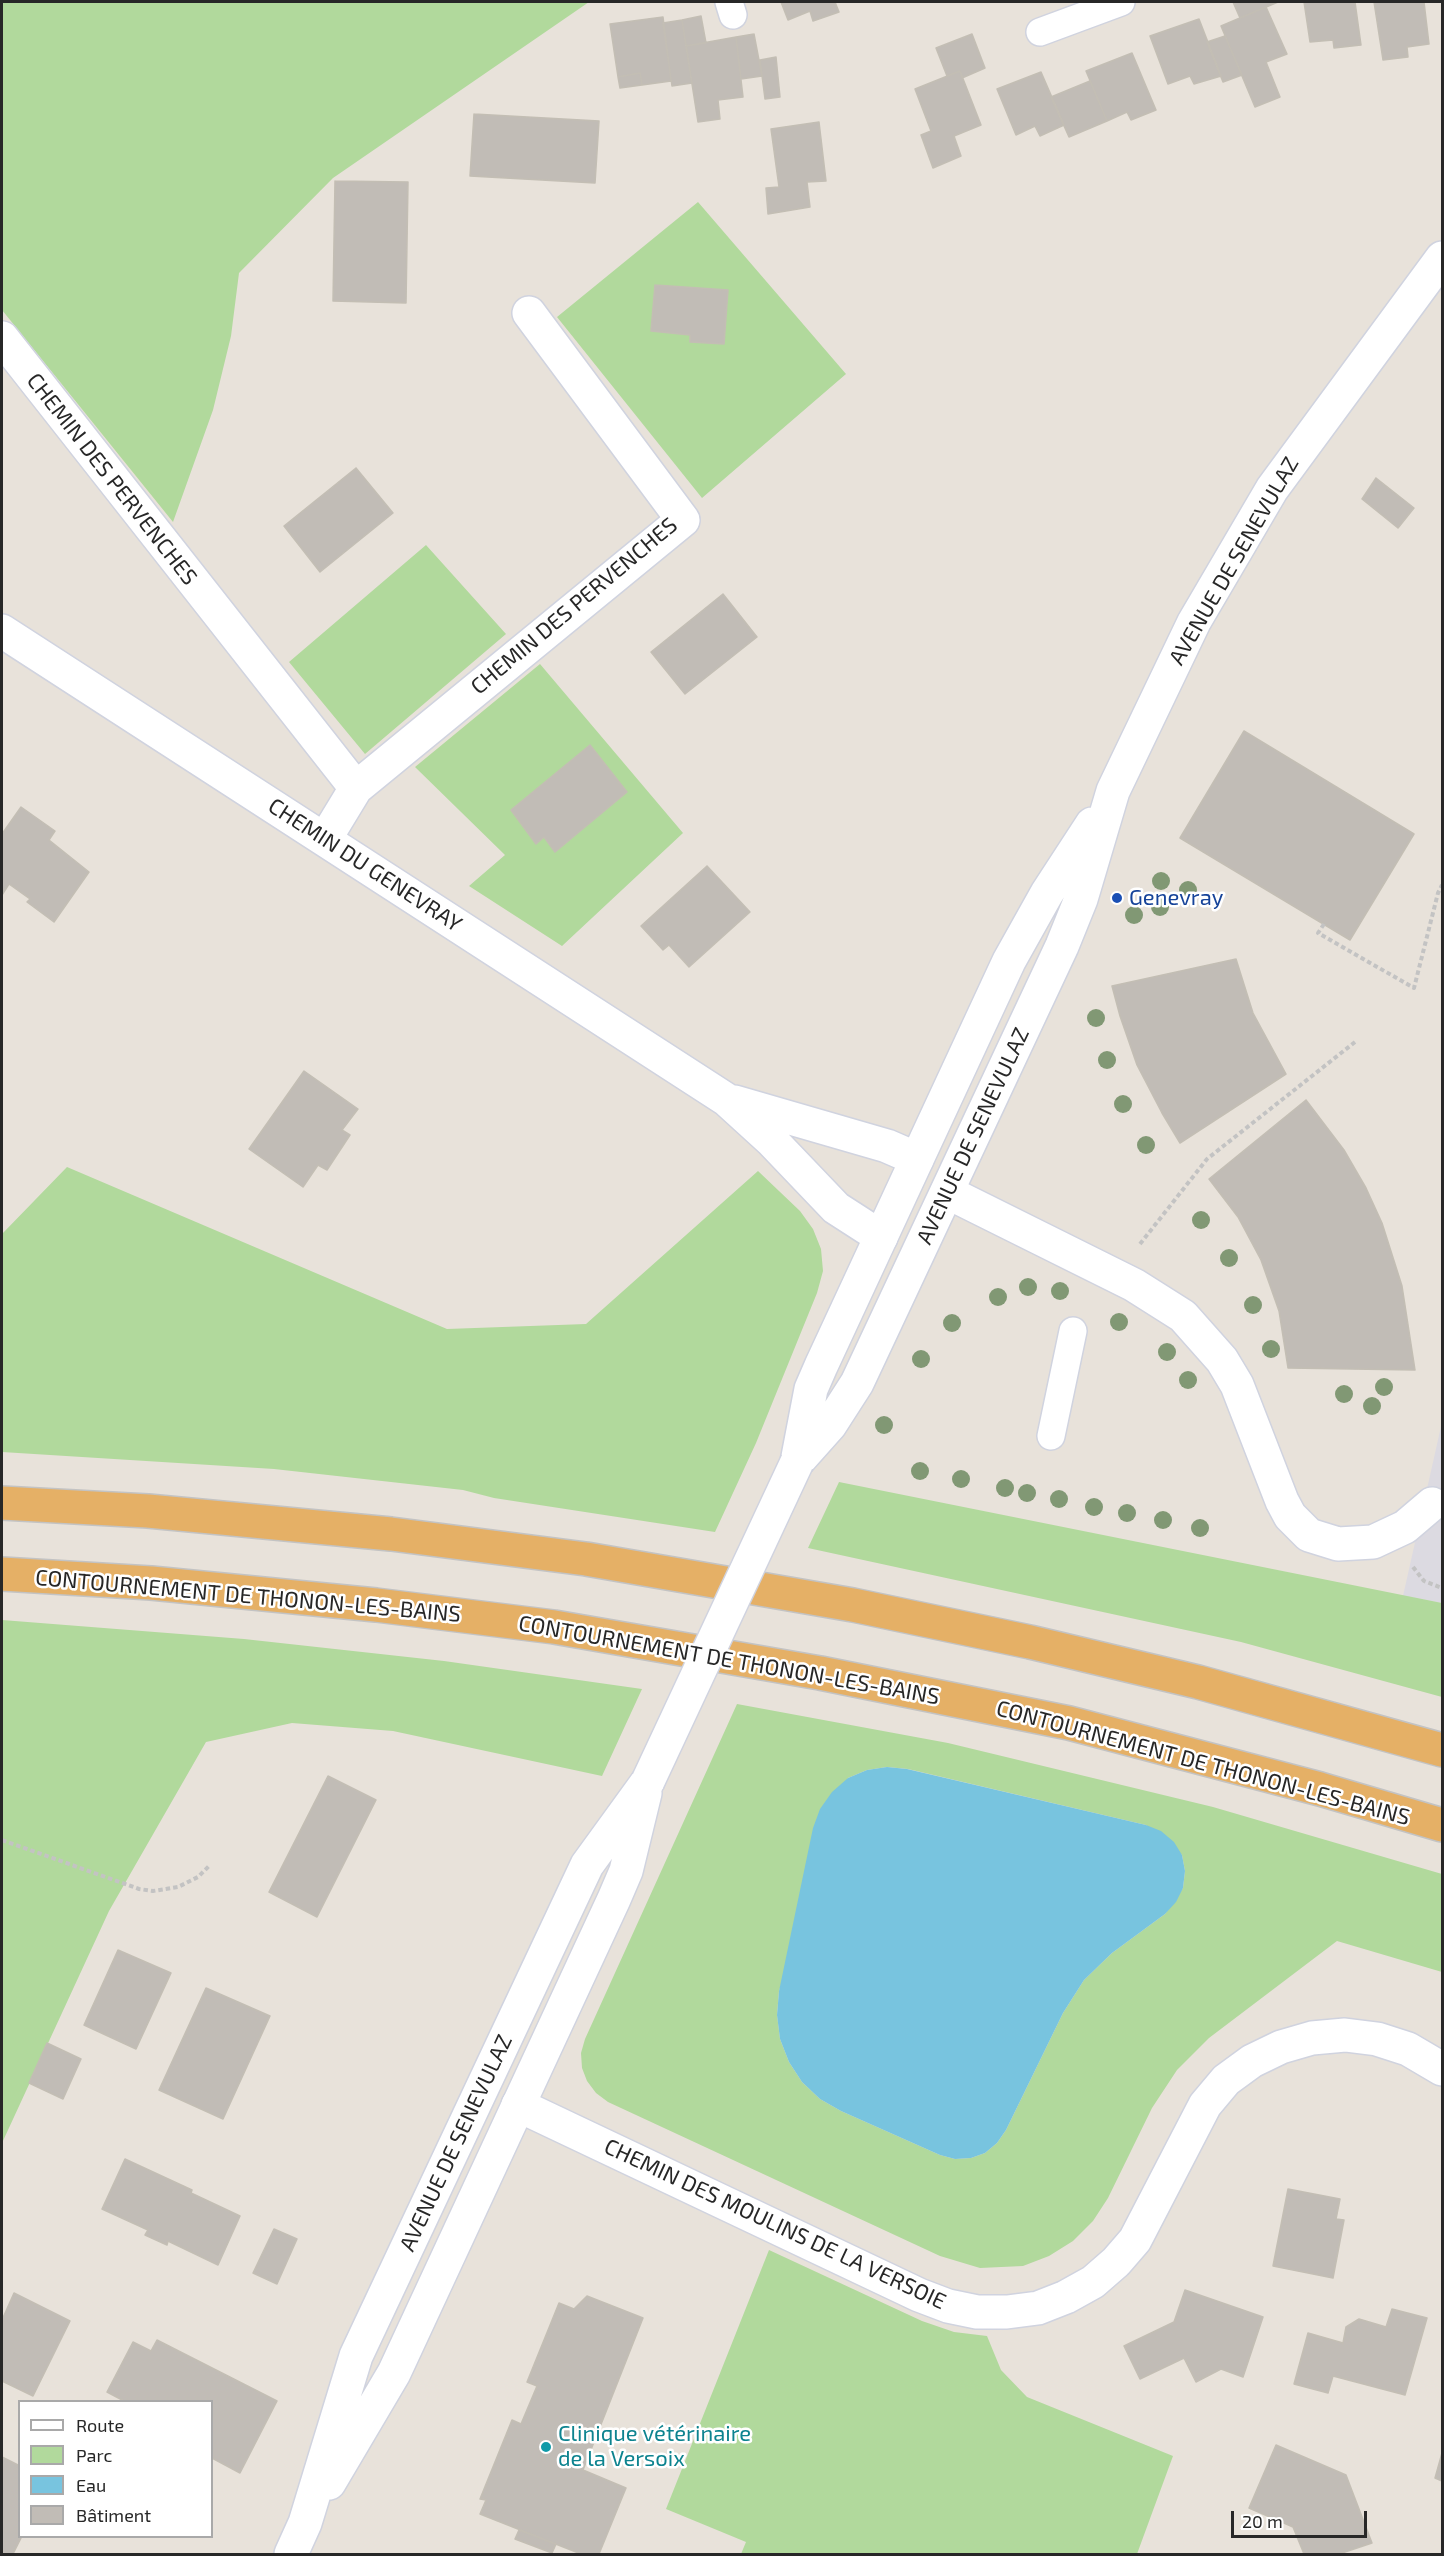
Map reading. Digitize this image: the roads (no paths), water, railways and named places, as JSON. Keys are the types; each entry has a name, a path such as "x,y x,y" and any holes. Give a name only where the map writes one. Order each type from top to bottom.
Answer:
{"highway":[{"path":"2,1503 148,1511 391,1534 586,1559 853,1605 1030,1642 1198,1682 1443,1750"},
{"name":"CONTOURNEMENT DE THONON-LES-BAINS","path":"2,1574 151,1583 376,1605 554,1627 820,1673 1069,1723 1320,1789 1443,1825"}],"street":[{"name":"AVENUE DE SENEVULAZ","path":"305,2523 356,2356 587,1865 648,1781 797,1462 811,1389 1025,931 1113,791 1194,622 1272,489 1443,258"},
{"name":"CHEMIN DES PERVENCHES","path":"325,839 356,788 683,520 530,314"},
{"name":"CHEMIN DES PERVENCHES","path":"2,338 356,788"},
{"name":"CHEMIN DU GENEVRAY","path":"2,631 727,1100 772,1141 836,1208 881,1237 917,1254"},
{"name":"AVENUE DE SENEVULAZ","path":"797,1462 845,1405 947,1192 1072,923 1113,791"},
{"name":"CHEMIN DU GENEVRAY","path":"727,1100 886,1146 917,1159"},
{"path":"917,1159 947,1192 1134,1285 1159,1299 1182,1316 1222,1360 1237,1385 1282,1501 1290,1516 1309,1534 1338,1544 1373,1542 1405,1527 1432,1504"},
{"name":"AVENUE DE SENEVULAZ","path":"291,2554 305,2523 380,2398 618,1890 634,1841 648,1781"},
{"name":"CHEMIN DES MOULINS DE LA VERSOIE","path":"481,2088 919,2295 948,2306 977,2312 1007,2312 1038,2308 1066,2297 1093,2282 1116,2262 1135,2240 1205,2105 1226,2080 1252,2061 1281,2046 1312,2038 1345,2035 1377,2039 1408,2049 1443,2069"}],"lane":[{"path":"1040,32 1121,2"},
{"path":"1051,1436 1073,1331"}],"water":[{"path":"887,1767 907,1769 1146,1825 1161,1831 1174,1842 1182,1855 1185,1871 1183,1888 1176,1902 1165,1914 1112,1953 1084,1980 1063,2013 1006,2130 997,2143 985,2153 971,2158 955,2159 940,2155 841,2111 820,2099 802,2082 789,2062 780,2039 777,2015 779,1991 813,1828 820,1809 832,1792 848,1778 867,1770"}],"place":[{"name":"Genevray","path":"1117,898"},
{"name":"Clinique vétérinaire de la Versoix","path":"546,2447"}]}
